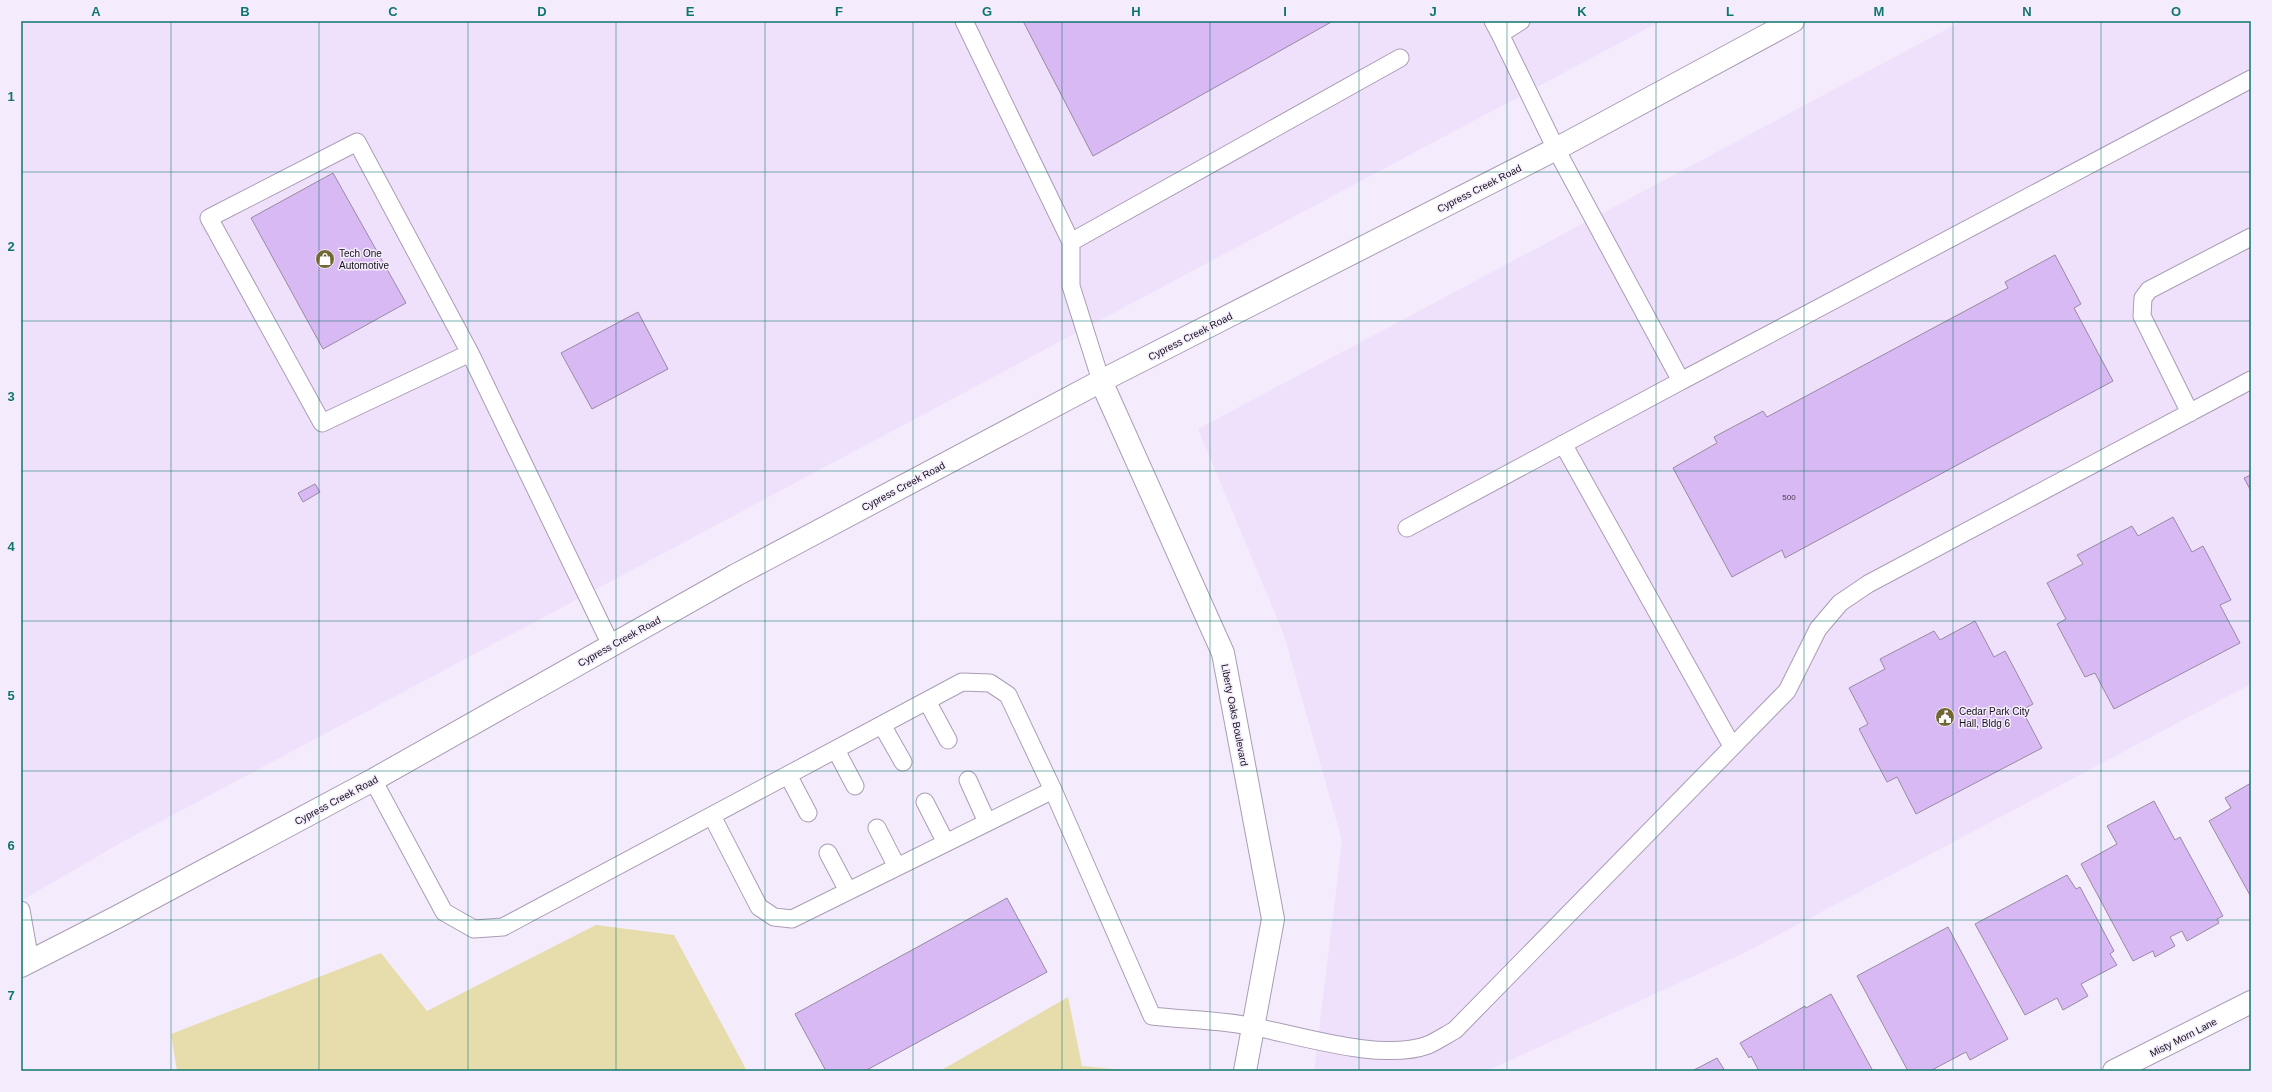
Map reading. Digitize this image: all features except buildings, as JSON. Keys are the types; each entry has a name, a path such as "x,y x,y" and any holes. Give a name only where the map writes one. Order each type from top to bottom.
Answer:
{"main road":[{"name":"Cypress Creek Road","path":"26,964 373,780 736,575 1101,381 1556,149 1793,21"},
{"name":"Liberty Oaks Boulevard","path":"1101,381 1223,653 1273,919 1245,1071"},
{"name":"Misty Morn Lane","path":"2114,1071 2251,1002"}],"lane":[{"path":"964,21 1071,242 1071,286 1101,381"},
{"path":"1521,21 1496,27 1556,149 1681,381"},
{"path":"1071,242 1400,58"},
{"path":"1407,528 2251,79"},
{"path":"470,353 322,423 209,218 357,142 470,353 611,645"},
{"path":"2190,413 2142,316 2143,298 2149,290 2251,236"},
{"path":"373,780 444,912 474,929 503,927 962,682 990,683 1008,695 1053,790 1152,1016 1253,1026 1326,1042 1364,1048 1395,1050 1427,1045 1454,1030 1732,746 1787,692 1818,629 1840,603 1868,584 2251,380"},
{"path":"1563,444 1732,746"},
{"path":"927,701 948,740"},
{"path":"882,725 903,762"},
{"path":"836,750 855,786"},
{"path":"788,775 808,813"},
{"path":"968,780 987,822"},
{"path":"712,816 759,907 774,917 792,919 1053,790"},
{"path":"925,802 946,843"},
{"path":"877,828 897,867"},
{"path":"828,853 848,891"},
{"path":"21,910 26,964"}],"shaded area":[{"path":"21,21 1661,21 124,841 21,901"},
{"path":"1962,21 2251,21 2251,684 1744,953 1487,1071 1314,1071 1342,841 1284,635 1198,429"},
{"path":"596,925 674,935 747,1071 177,1071 171,1034 381,953 427,1011"},
{"path":"1068,997 1082,1066 1135,1071 940,1071"}],"place":[{"name":"Tech One Automotive","path":"325,259"},
{"name":"Cedar Park City Hall, Bldg 6","path":"1945,717"}]}
